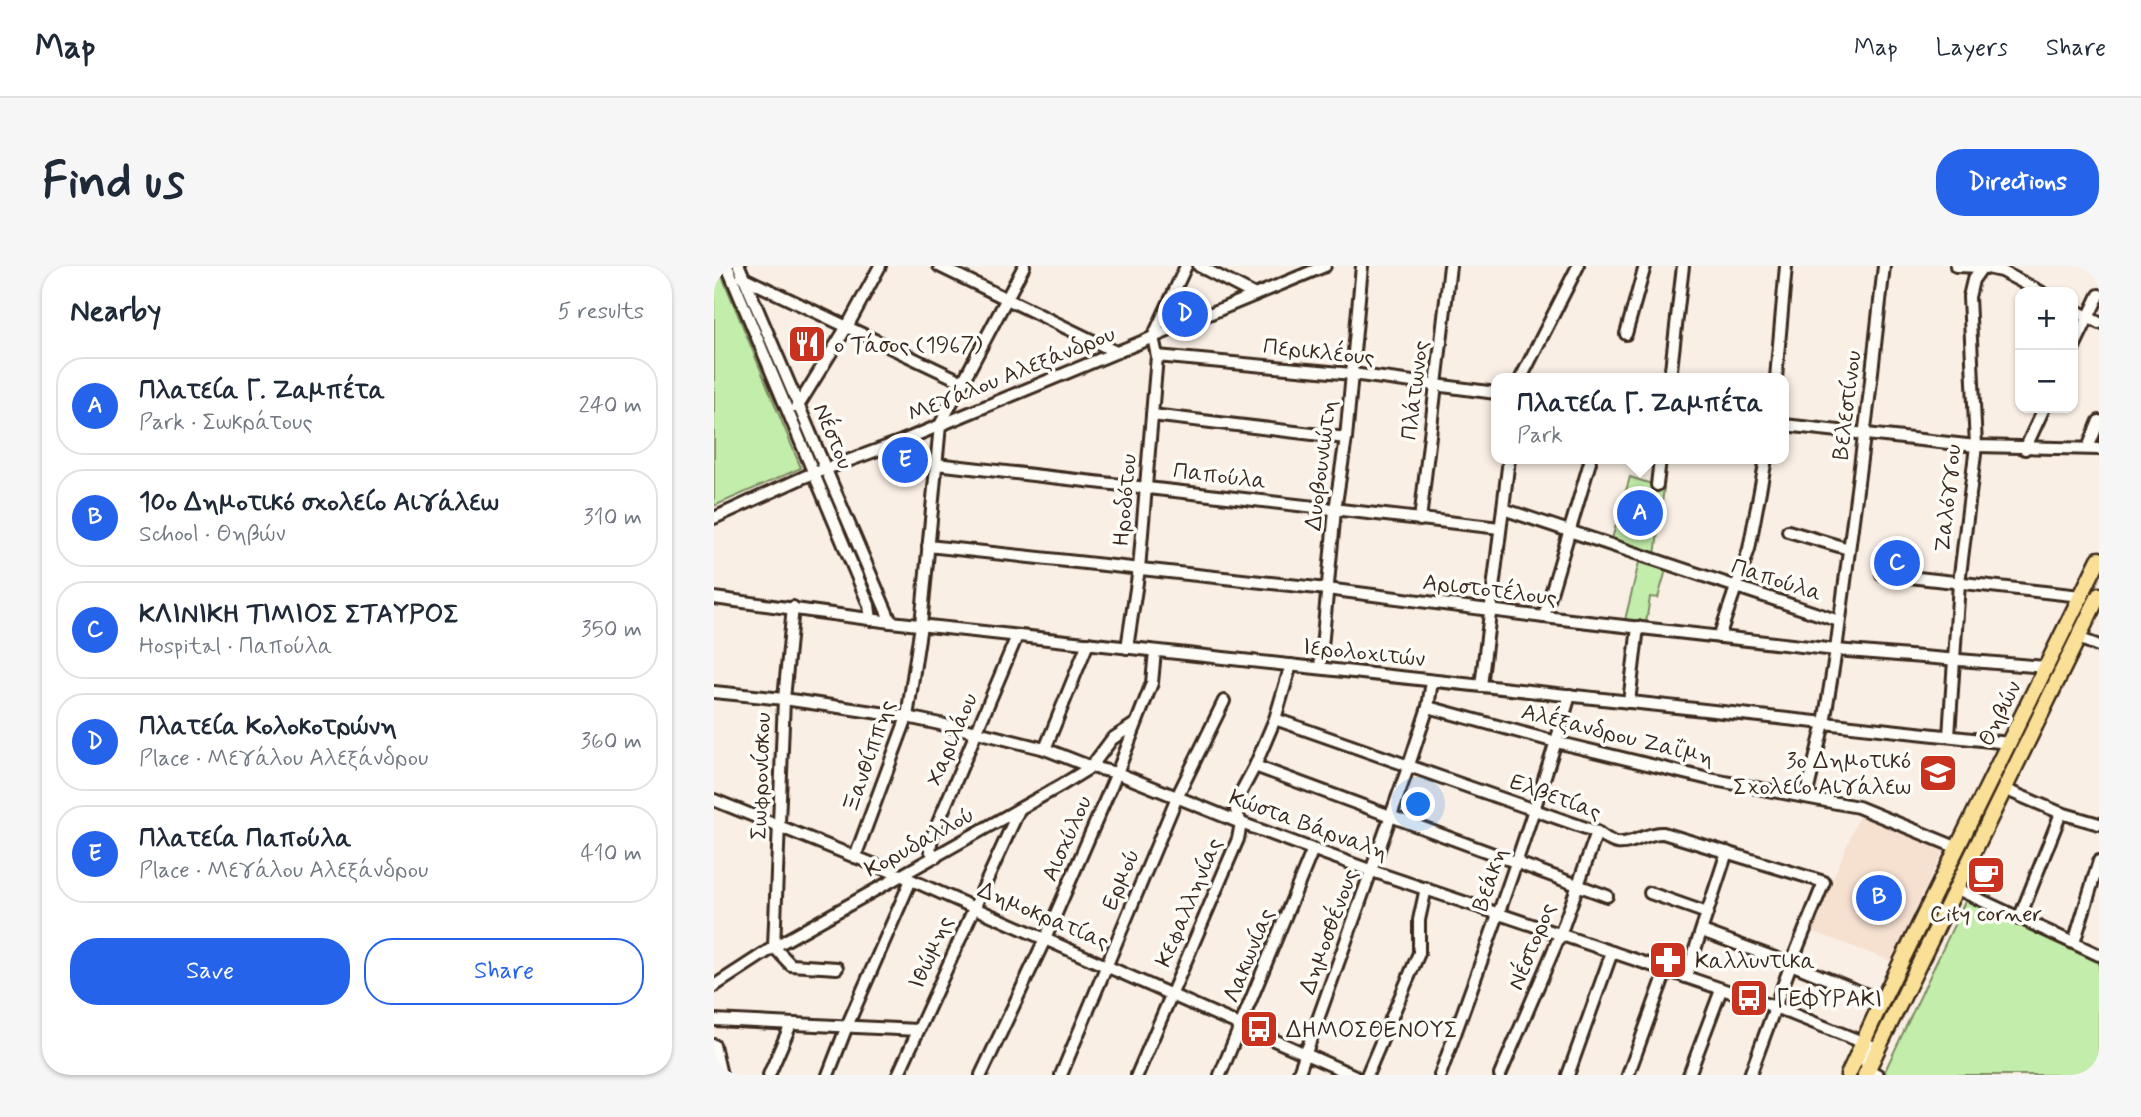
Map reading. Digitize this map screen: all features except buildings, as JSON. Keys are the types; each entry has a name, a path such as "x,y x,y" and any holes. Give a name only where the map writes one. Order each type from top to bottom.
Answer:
{"main road":[{"name":"Θηβών","path":"1848,1075 2099,559"},
{"name":"Θηβών","path":"1870,1073 1877,1048 2099,595"}],"street":[{"name":"Νέστου","path":"727,266 738,274 798,406 869,606 871,620"},
{"path":"787,411 798,406 848,326 880,266"},
{"path":"939,266 1116,352"},
{"path":"940,425 1024,266"},
{"path":"1157,356 1153,337 1186,266"},
{"path":"1199,266 1255,295"},
{"name":"Μεγάλου Αλεξάνδρου","path":"714,518 819,471 940,425 1325,266"},
{"name":"Δυοβουνιώτη","path":"1320,668 1362,266"},
{"name":"Πλάτωνος","path":"1420,520 1450,266"},
{"path":"1524,373 1578,266"},
{"path":"1626,334 1645,266"},
{"path":"1671,373 1683,266"},
{"path":"1776,373 1786,266"},
{"name":"Βελεστίνου","path":"1806,797 1824,723 1836,650 1884,266"},
{"path":"1956,266 1983,266 2001,271 2031,287"},
{"name":"Ζαλόγγου","path":"1949,736 1959,583 1976,446 1969,297 1973,280 1983,266"},
{"name":"Νέστου","path":"738,274 787,411 819,471 891,622"},
{"path":"738,274 963,382"},
{"path":"2078,338 2099,295"},
{"path":"2078,312 2099,323"},
{"name":"Περικλέους","path":"1157,356 1352,374 1491,392"},
{"name":"Ηροδότου","path":"1127,648 1139,569 1157,356"},
{"path":"2025,449 2042,413"},
{"path":"1152,415 1346,438"},
{"path":"1789,426 1976,446 2093,449 2099,421"},
{"name":"Ξανθίππης","path":"855,857 907,717 921,625 940,425"},
{"name":"Παπούλα","path":"936,464 1500,528"},
{"path":"1481,686 1508,464"},
{"path":"1544,617 1589,464"},
{"path":"1657,485 1659,464"},
{"path":"1719,637 1749,549 1765,464"},
{"name":"Παπούλα","path":"1503,509 1839,621"},
{"path":"1788,531 1849,549"},
{"name":"Αριστοτέλους","path":"929,546 1327,589 1836,650 2046,667"},
{"path":"1882,574 2081,596"},
{"name":"Ιερολοχιτών","path":"714,597 871,620 2009,743"},
{"name":"Σωφρονίσκου","path":"774,947 784,699 793,607"},
{"path":"1629,702 1638,627"},
{"name":"Χαριλάου","path":"936,856 930,850 932,837 1017,636"},
{"path":"2078,638 2099,646"},
{"path":"1045,749 1088,643"},
{"name":"Αισχύλου","path":"981,1075 1045,939 1117,773 1152,683 1155,651"},
{"name":"Κεφαλληνίας","path":"1137,1075 1238,839 1241,823 1236,810 1240,794 1275,719 1291,665"},
{"name":"Δημοσθένους","path":"1298,1075 1391,818 1428,707 1432,681"},
{"name":"Κώστα Βάρναλη","path":"714,692 907,717 1045,749 1091,767 1117,773 1241,823 1372,871 1775,1007 1877,1048"},
{"name":"Βεάκη","path":"1440,1075 1535,811 1570,695"},
{"name":"Ερμού","path":"1061,1075 1177,797 1224,701"},
{"name":"Αλέξανδρου Ζαΐμη","path":"1428,707 1556,742 1709,779 1858,807 1958,848"},
{"name":"Ελβετίας","path":"1275,719 1597,832 1612,842 1663,833 1824,883 1791,964"},
{"name":"Κορυδαλλού","path":"714,986 774,947 1091,767 1112,740 1135,724"},
{"path":"1255,766 1607,896"},
{"path":"2004,789 2061,813 2099,824"},
{"name":"Δημοκρατίας","path":"714,800 900,875 1353,1075"},
{"name":"Ιθώμης","path":"898,1075 1019,809"},
{"path":"2019,919 2061,813"},
{"name":"Νέστορος","path":"1500,1075 1560,934 1597,832"},
{"name":"Λακωνίας","path":"1220,1075 1313,849"},
{"path":"1686,977 1727,852"},
{"path":"2074,943 2099,862"},
{"path":"828,1075 911,880"},
{"path":"1367,1075 1419,953 1419,920 1426,888"},
{"path":"1955,888 2099,955"},
{"path":"1650,893 1707,913"},
{"path":"1702,931 1882,1001"},
{"path":"774,947 790,965 838,968"},
{"path":"1568,1075 1612,952"},
{"path":"1750,1075 1791,964"},
{"path":"1628,1075 1666,971"},
{"path":"1689,1075 1721,990"},
{"path":"714,1020 918,1031"},
{"path":"769,1075 791,1024"},
{"path":"1863,1043 1870,1073"},
{"path":"714,1045 721,1075"}],"shaded area":[{"path":"1860,814 1945,847 1891,961 1811,931"}],"green space":[{"path":"714,266 718,266 801,468 714,506"},
{"path":"1630,477 1664,488 1655,555 1612,539"},
{"path":"1639,562 1666,570 1658,598 1650,597 1646,623 1625,620"},
{"path":"1970,891 2099,951 2099,1075 1884,1073"}],"place":[{"name":"Πλατεία Κολοκοτρώνη","path":"1185,314"},
{"name":"ο Τάσος (1967)","path":"807,344"},
{"name":"Πλατεία Παπούλα","path":"905,460"},
{"name":"Πλατεία Γ. Ζαμπέτα","path":"1640,513"},
{"name":"ΚΛΙΝΙΚΗ ΤΙΜΙΟΣ ΣΤΑΥΡΟΣ","path":"1897,563"},
{"name":"3ο Δημοτικό Σχολείο Αιγάλεω","path":"1938,773"},
{"name":"City corner","path":"1986,875"},
{"name":"10ο Δημοτικό σχολείο Αιγάλεω","path":"1879,898"},
{"name":"Καλλυντικα","path":"1668,960"},
{"name":"ΓΕΦΥΡΑΚΙ","path":"1749,998"},
{"name":"ΔΗΜΟΣΘΕΝΟΥΣ","path":"1259,1029"}]}
